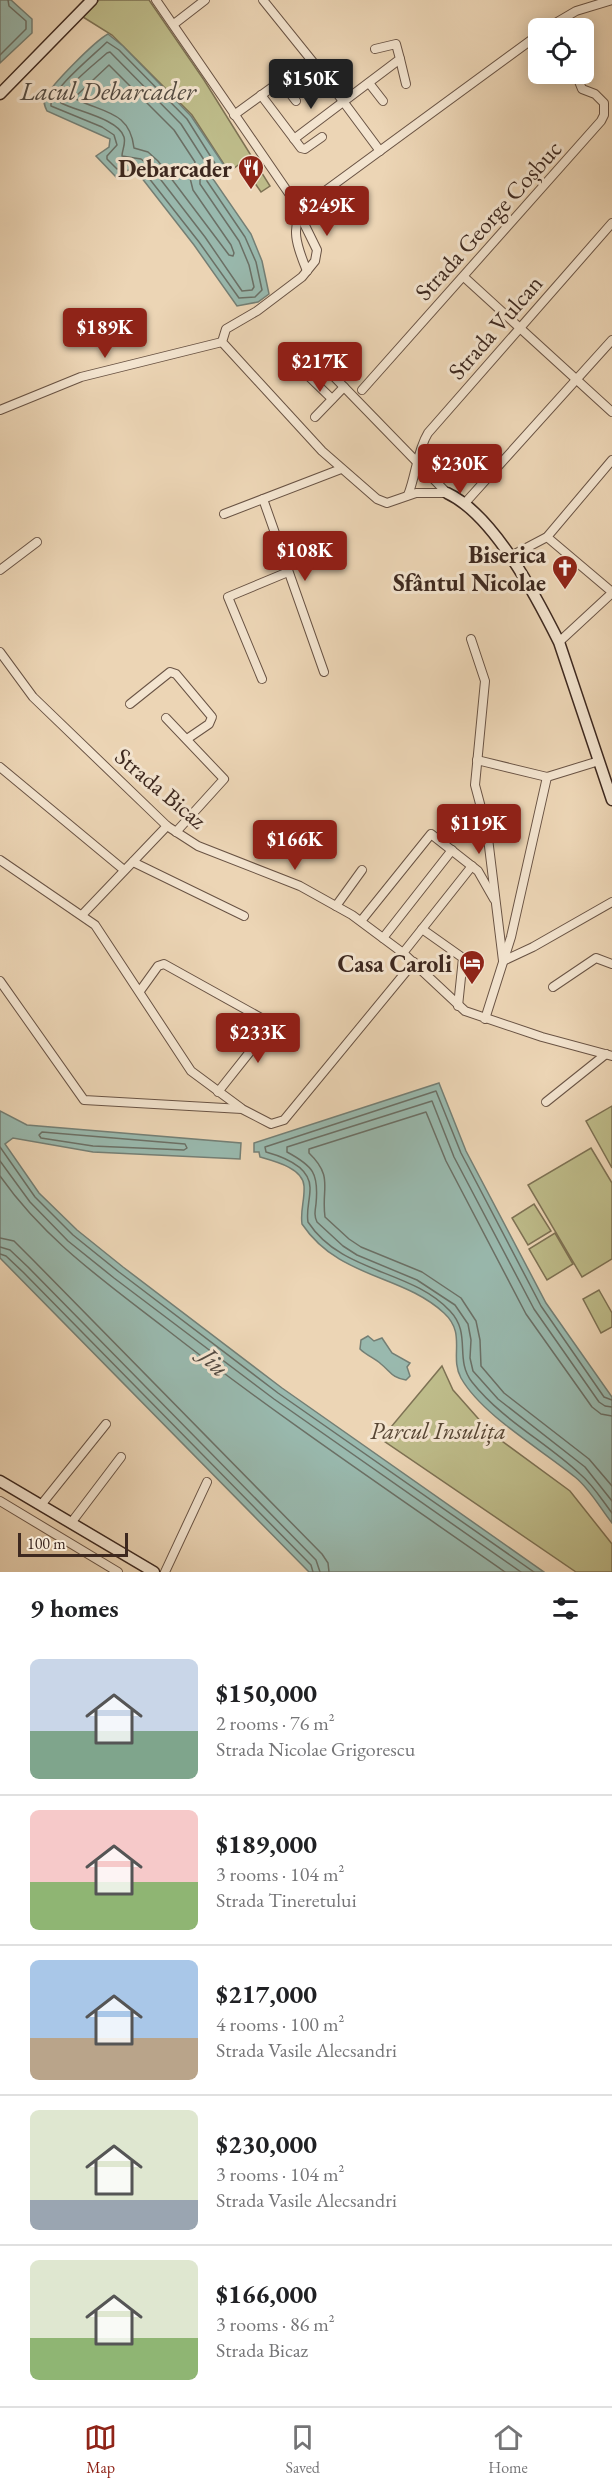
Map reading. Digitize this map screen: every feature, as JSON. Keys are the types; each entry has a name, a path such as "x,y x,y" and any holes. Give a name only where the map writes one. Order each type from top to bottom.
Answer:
{"street":[{"path":"0,94 92,0"},
{"path":"156,0 290,195 318,250 315,261 288,290 226,329 222,342"},
{"path":"174,24 205,0"},
{"path":"263,0 344,101 380,151"},
{"path":"567,18 576,11 608,1"},
{"path":"307,271 295,236 300,216 306,205 528,42"},
{"path":"375,49 396,44 406,84"},
{"path":"294,139 400,59"},
{"path":"234,115 281,83 296,101"},
{"path":"369,83 383,101"},
{"name":"Strada George Coșbuc","path":"362,390 586,139 604,115 604,103 601,98 582,89 580,84"},
{"path":"261,95 303,149 322,137"},
{"name":"Strada Vulcan","path":"408,495 422,446 428,434 612,223"},
{"path":"464,277 612,412"},
{"path":"465,503 612,339"},
{"path":"0,410 81,377 222,342"},
{"path":"222,342 301,429 341,469 383,502 395,501 422,492 447,493"},
{"path":"332,399 297,365 295,359 300,351 308,350 447,493 465,503 511,556 560,642 611,791"},
{"path":"315,417 344,387"},
{"path":"511,556 547,537 612,460"},
{"path":"224,514 341,469"},
{"path":"263,499 324,672"},
{"path":"547,537 612,592 560,642"},
{"path":"0,570 37,542"},
{"path":"262,679 228,597 288,572"},
{"path":"471,639 485,681 475,785 487,830 503,961"},
{"name":"Strada Bicaz","path":"0,652 33,697 167,826 176,832 198,846 300,886 361,921 414,962 458,1006 485,1019 609,1055"},
{"path":"130,704 170,672 176,674 213,717 208,724 187,739"},
{"path":"166,718 224,779 176,832"},
{"path":"477,760 548,777 599,761"},
{"path":"0,767 124,870"},
{"path":"485,1019 503,961 548,777"},
{"path":"82,915 167,826"},
{"path":"361,921 430,834 472,866 487,883 498,906"},
{"path":"383,938 452,850"},
{"path":"0,860 95,925 191,1071 242,1109 271,1124 284,1120 414,962"},
{"path":"133,862 244,915"},
{"path":"403,953 472,866"},
{"path":"336,906 362,870"},
{"path":"503,961 533,947 612,902"},
{"path":"422,928 463,958 458,1006"},
{"path":"553,987 596,958 612,964"},
{"path":"140,991 158,966 164,964 272,1024 218,1092"},
{"path":"0,981 84,1100 242,1109"},
{"path":"546,1102 609,1055"},
{"path":"41,1505 106,1424"},
{"path":"71,1523 121,1457"},
{"path":"0,1481 154,1572"},
{"path":"165,1572 207,1482"},
{"path":"0,1501 118,1572"}],"green space":[{"path":"99,0 149,0 204,80 270,186 261,192 241,163 229,172 192,115 112,35 83,17"},
{"path":"612,1106 612,1168 586,1121"},
{"path":"591,1148 612,1183 612,1259 582,1277 528,1185"},
{"path":"534,1204 551,1231 528,1245 512,1218"},
{"path":"555,1233 573,1264 547,1280 529,1249"},
{"path":"599,1290 612,1313 612,1327 601,1333 583,1299"},
{"name":"Parcul Insulița","path":"442,1366 453,1390 491,1433 570,1491 612,1544 612,1572 576,1572 381,1439"}],"water":[{"path":"0,0 11,0 32,19 32,33 0,63"},
{"name":"Lacul Debarcader","path":"108,34 123,46 191,116 226,168 213,179 251,234 262,261 269,294 258,302 237,306 194,245 141,177 136,172 128,170 117,178 96,156 109,147 110,139 47,111 44,102 49,92 84,54"},
{"path":"439,1083 466,1151 546,1303 612,1397 612,1523 580,1482 497,1418 471,1392 458,1370 455,1329 444,1313 409,1290 334,1256 317,1242 302,1224 304,1186 299,1174 287,1166 260,1157 259,1152 254,1152 254,1143"},
{"name":"Jiu","path":"0,1111 27,1125 241,1143 240,1159 93,1152 13,1138 5,1144 39,1193 77,1230 123,1267 282,1388 544,1572 309,1572 0,1258"},
{"path":"368,1336 374,1341 382,1338 392,1353 410,1363 407,1367 410,1376 406,1380 395,1376 360,1349 361,1340"}],"place":[{"name":"Debarcader","path":"251,191"},
{"name":"Biserica Sfântul Nicolae","path":"565,591"},
{"name":"Casa Caroli","path":"472,986"}]}
